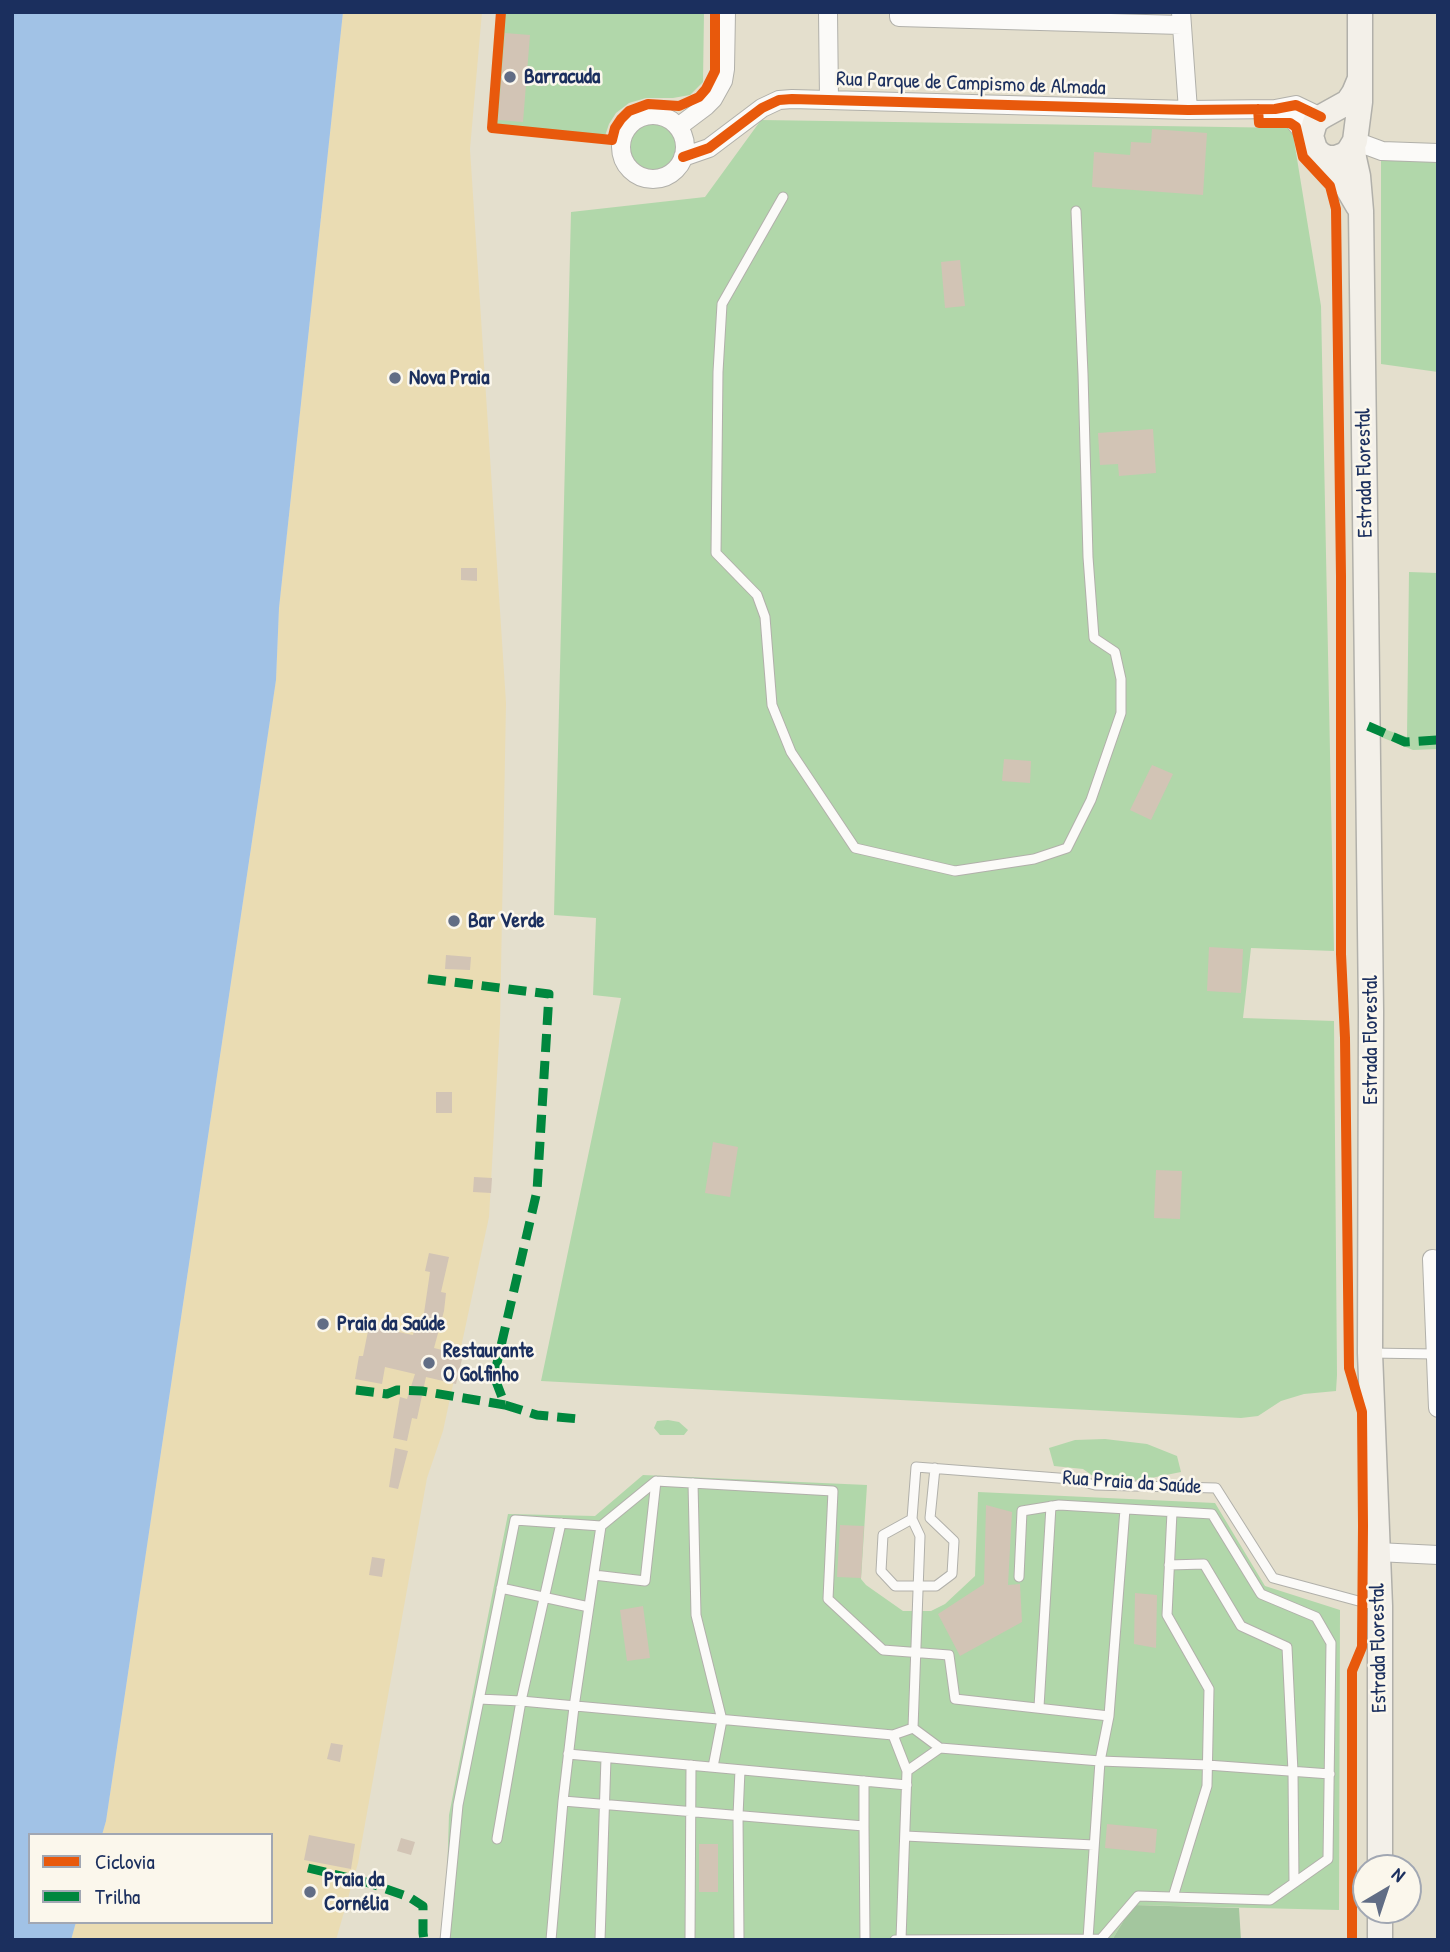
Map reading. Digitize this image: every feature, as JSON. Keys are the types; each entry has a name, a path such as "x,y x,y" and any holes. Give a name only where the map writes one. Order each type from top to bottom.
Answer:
{"main road":[{"name":"Estrada Florestal","path":"1360,12 1360,102 1354,158 1359,176 1361,211 1371,976 1370,1353 1380,1606 1380,1854"},
{"path":"1324,116 1335,114 1349,121 1353,128 1354,140 1349,151 1336,158 1328,158 1316,149 1312,128 1324,116 1348,102 1359,81"},
{"name":"Estrada Florestal","path":"1316,149 1338,172 1361,211"}],"street":[{"path":"678,127 713,99 723,80 726,12"},
{"path":"828,12 830,99"},
{"path":"899,12 899,17 1181,19 1188,110"},
{"name":"Rua Parque de Campismo de Almada","path":"683,157 709,148 769,104 779,100 830,99 1188,110 1275,109 1296,105 1324,116"},
{"path":"1275,109 1291,117 1316,149"},
{"path":"642,116 662,116 678,127 685,141 683,157 679,166 671,173 653,179 634,173 627,166 622,157 622,137 633,121 642,116"},
{"path":"1354,140 1382,151 1438,153"},
{"path":"1438,1260 1432,1259 1438,1408"},
{"path":"1377,1552 1438,1555"}],"lane":[{"path":"783,197 722,304 718,372 716,553 757,595 765,617 772,705 791,752 855,848 955,871 1034,859 1067,848 1091,800 1121,713 1121,679 1115,652 1094,638 1088,557 1076,211"},
{"path":"1370,1353 1435,1354"},
{"name":"Rua Praia da Saúde","path":"912,1519 916,1467 1071,1479 1095,1485 1216,1488 1273,1578 1380,1606"},
{"path":"919,1536 930,1518 935,1468"},
{"path":"594,1575 645,1581 656,1481"},
{"path":"551,1940 568,1754 601,1526 656,1481 833,1491 828,1599 883,1650 949,1655 955,1699 1109,1716"},
{"path":"693,1483 696,1615 722,1720 713,1767"},
{"path":"895,1940 1101,1939 1138,1896 1270,1900 1328,1859 1331,1643 1316,1617 1261,1594 1212,1514 1059,1505 1022,1511 1019,1577"},
{"path":"1039,1707 1051,1506"},
{"path":"1088,1939 1100,1761 1109,1716 1125,1509"},
{"path":"1172,1512 1167,1615 1209,1689 1207,1786 1173,1898"},
{"path":"913,1728 917,1586 919,1536 912,1519 883,1535 881,1571 895,1586 917,1586 936,1586 952,1574 954,1541 930,1518"},
{"path":"445,1940 458,1805 514,1520 601,1526"},
{"path":"496,1839 521,1701 561,1523"},
{"path":"1169,1565 1204,1564 1241,1626 1287,1647 1293,1772 1294,1882"},
{"path":"501,1588 589,1607"},
{"path":"479,1699 893,1735 913,1728"},
{"path":"913,1728 940,1748 1100,1761 1208,1765 1329,1774"},
{"path":"893,1735 908,1771 901,1940"},
{"path":"908,1771 940,1748"},
{"path":"568,1754 907,1785"},
{"path":"600,1940 606,1758"},
{"path":"690,1940 691,1765"},
{"path":"739,1940 740,1770"},
{"path":"864,1781 865,1940"},
{"path":"563,1801 864,1826"},
{"path":"905,1836 1094,1845"}],"green space":[{"path":"504,12 704,12 703,82 690,95 646,98 629,103 616,113 605,136 495,126"},
{"path":"761,120 1292,128 1321,306 1334,951 1251,948 1243,1018 1334,1021 1336,1391 1304,1394 1281,1401 1258,1416 1241,1418 541,1381 621,998 593,995 596,918 554,915 571,212 705,197"},
{"path":"653,122 671,129 678,147 671,165 653,172 635,165 628,147 635,129"},
{"path":"1381,156 1438,159 1438,372 1381,364"},
{"path":"1409,572 1438,573 1438,749 1413,750 1381,737 1381,728 1407,737"},
{"path":"657,1421 679,1422 688,1430 684,1435 660,1435 654,1428"},
{"path":"1105,1439 1147,1444 1177,1456 1181,1472 1124,1481 1093,1476 1083,1469 1054,1466 1049,1448 1075,1440"},
{"path":"643,1475 867,1485 861,1579 903,1611 931,1611 945,1604 975,1576 978,1492 1215,1503 1265,1586 1340,1610 1339,1910 1133,1905 1112,1940 445,1940 449,1815 508,1514 595,1516"},
{"path":"1133,1905 1239,1908 1241,1940 1112,1940"}],"sand":[{"name":"Praia da Saúde","path":"343,12 482,12 470,149 506,703 500,1023 489,1217 443,1431 427,1478 358,1863 336,1940 71,1940 75,1924 273,1924 273,1833 103,1833 276,680 279,608"}],"water":[{"path":"12,12 343,12 279,608 276,680 106,1821 103,1833 28,1833 28,1924 75,1924 71,1940 12,1940"}],"building":[{"path":"505,33 530,35 523,122 498,120"},
{"path":"1152,129 1207,133 1203,195 1092,187 1094,152 1130,155 1131,142 1151,143"},
{"path":"960,260 965,306 945,308 941,262"},
{"path":"1153,429 1156,473 1119,476 1118,464 1100,465 1098,433"},
{"path":"461,568 477,568 477,581 461,580"},
{"path":"1004,759 1031,761 1030,783 1002,781"},
{"path":"1152,765 1173,774 1151,820 1130,810"},
{"path":"1209,947 1243,949 1241,993 1207,991"},
{"path":"446,955 471,957 470,970 445,969"},
{"path":"436,1092 452,1092 452,1113 436,1113"},
{"path":"713,1142 738,1147 730,1197 705,1193"},
{"path":"1156,1170 1182,1171 1180,1219 1154,1218"},
{"path":"474,1177 492,1178 491,1193 473,1192"},
{"path":"429,1253 449,1257 441,1292 446,1293 444,1311 434,1348 463,1355 456,1384 426,1377 417,1419 412,1418 407,1441 393,1438 400,1397 407,1399 415,1374 385,1367 382,1384 355,1379 369,1326 413,1335 417,1319 423,1320 430,1272 425,1271"},
{"path":"395,1448 408,1451 398,1489 389,1487"},
{"path":"986,1505 1012,1512 1008,1585 1020,1584 1022,1622 960,1656 938,1614 984,1584"},
{"path":"840,1525 864,1526 861,1578 837,1577"},
{"path":"372,1557 385,1559 382,1577 369,1575"},
{"path":"1135,1593 1157,1595 1156,1648 1134,1644"},
{"path":"643,1606 650,1658 627,1661 620,1610"},
{"path":"331,1743 343,1745 340,1762 327,1759"},
{"path":"1107,1824 1157,1829 1155,1853 1105,1848"},
{"path":"309,1835 355,1844 351,1869 304,1860"},
{"path":"401,1838 415,1842 411,1855 397,1851"},
{"path":"699,1844 718,1844 718,1892 699,1892"}],"marked path":[{"path":"1368,726 1405,742 1438,740"},
{"path":"428,979 549,994 537,1191 494,1376 505,1405 537,1415 579,1419"},
{"path":"356,1390 387,1394 397,1390 422,1391 505,1405"},
{"path":"308,1868 366,1882 409,1897 423,1906 424,1940"}],"cycle path":[{"path":"501,12 492,128 612,140 615,128 629,111 648,104 679,106 699,97 706,89 715,71 715,12"},
{"path":"683,157 709,148 762,108 779,100 792,99 1188,110 1275,109 1296,105 1321,117"},
{"path":"1258,109 1259,123 1290,123 1296,127 1303,157 1330,186 1336,209 1341,576 1341,954 1345,1038 1349,1368 1362,1412 1362,1647 1352,1671 1352,1940"}],"place":[{"name":"Barracuda","path":"510,77"},
{"name":"Nova Praia","path":"395,378"},
{"name":"Bar Verde","path":"454,921"},
{"name":"Praia da Saúde","path":"323,1324"},
{"name":"Restaurante O Golfinho","path":"429,1363"},
{"name":"Praia da Cornélia","path":"310,1892"}]}
